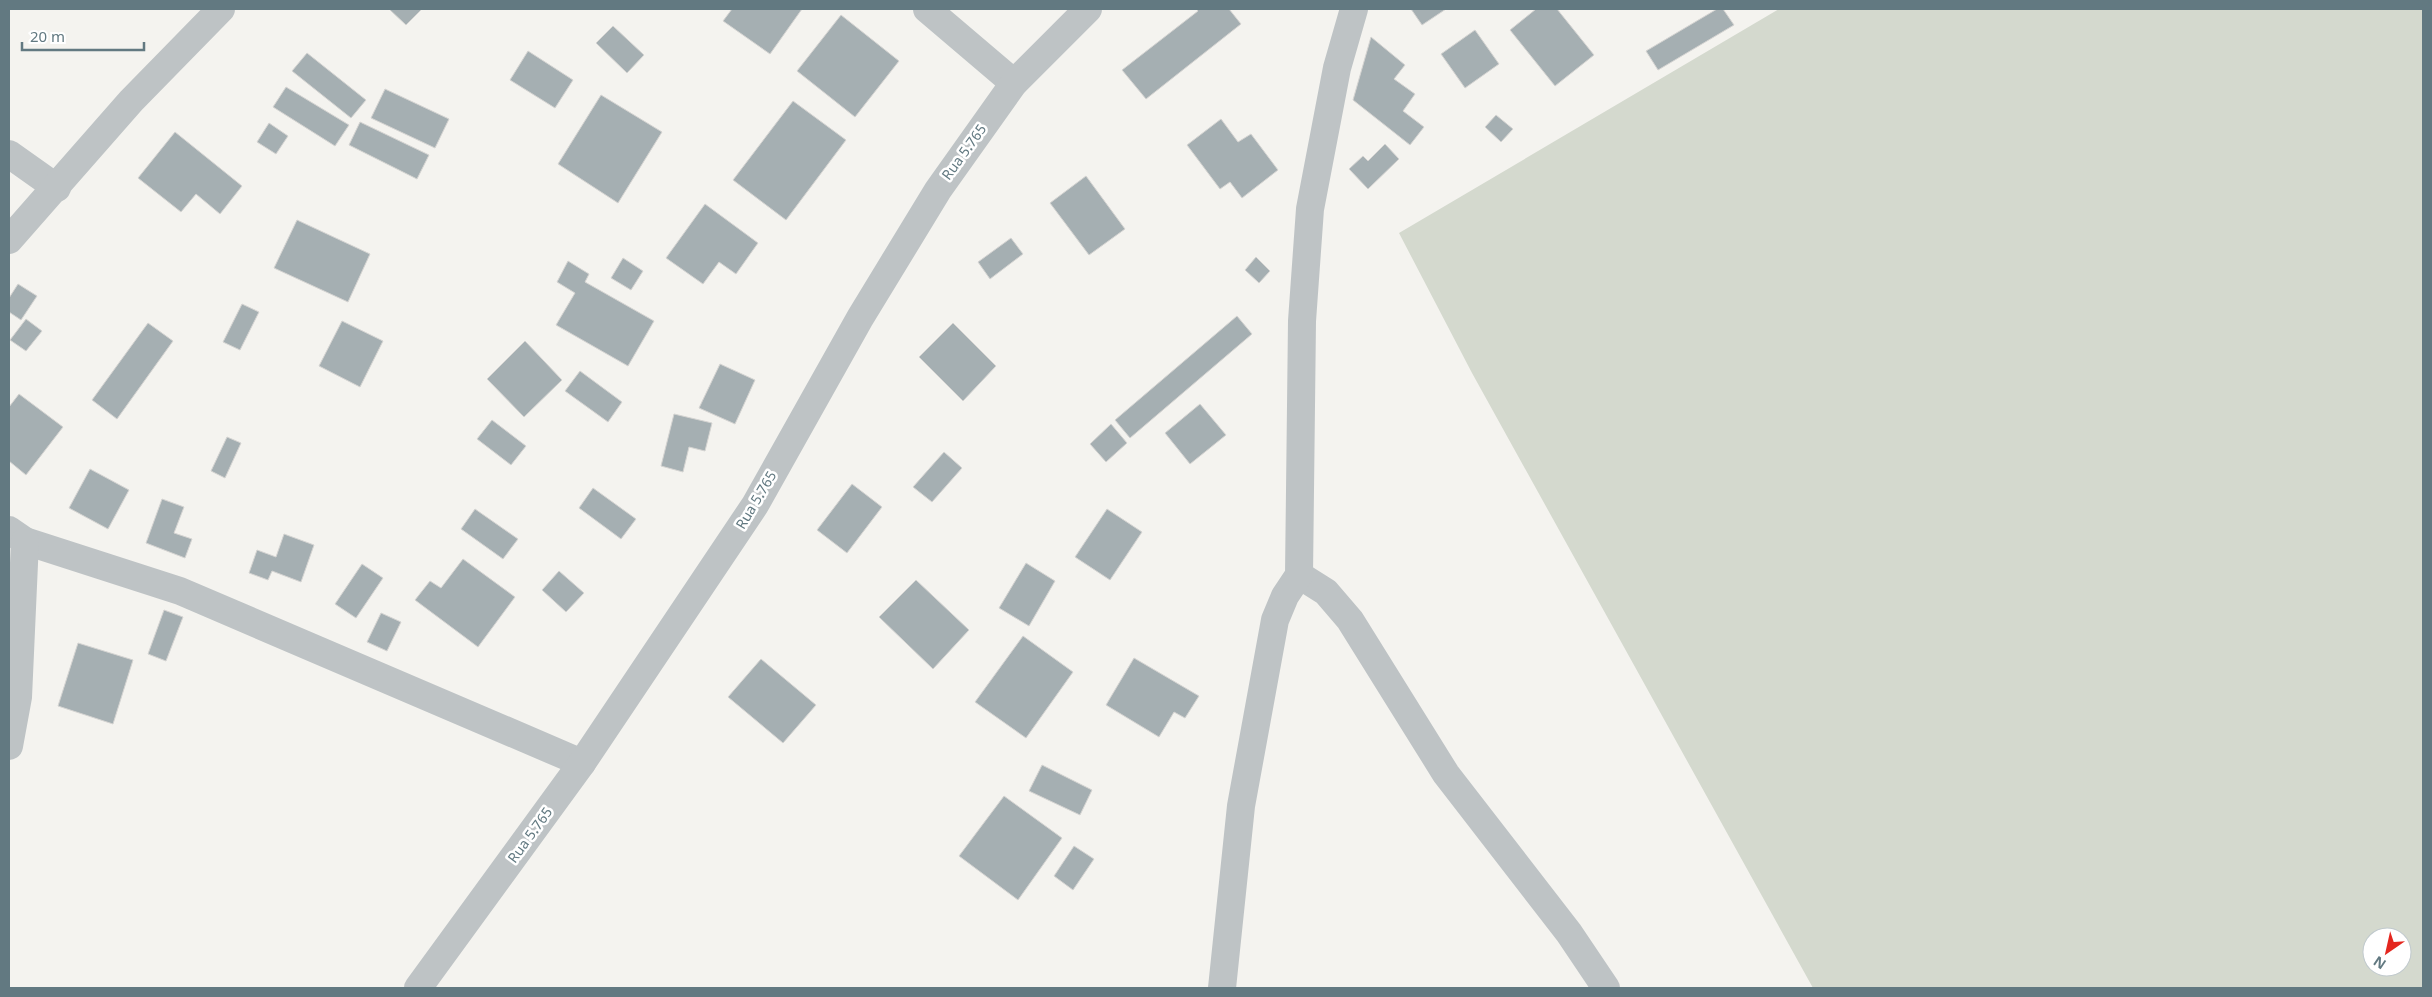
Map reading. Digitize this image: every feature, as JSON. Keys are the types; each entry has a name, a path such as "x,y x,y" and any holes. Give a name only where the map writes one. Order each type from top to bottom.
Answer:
{"street":[{"path":"9,240 57,188 131,101 220,9"},
{"path":"927,9 1014,83"},
{"name":"Rua 5.765","path":"418,988 582,764 755,505 860,318 938,190 1014,83 1088,9"},
{"path":"1222,988 1241,806 1275,620 1284,596 1298,575 1302,321 1310,209 1337,68 1354,9"},
{"path":"9,154 57,188"},
{"path":"9,746 18,697 17,536 180,591 582,764"},
{"path":"1298,575 1326,592 1350,620 1446,774 1569,933 1606,988"}],"shaded area":[{"path":"1779,9 2423,9 2423,988 1813,988 1472,373 1399,233"}],"building":[{"path":"389,9 422,9 406,25"},
{"path":"732,9 802,9 770,54 723,21"},
{"path":"1196,9 1229,9 1241,24 1146,99 1122,70 1198,11"},
{"path":"1411,9 1446,9 1422,25"},
{"path":"1536,9 1557,9 1594,55 1555,86 1510,30"},
{"path":"1717,9 1723,9 1734,25 1658,70 1646,51"},
{"path":"841,15 899,61 855,117 797,71"},
{"path":"613,26 644,55 627,73 596,43"},
{"path":"1475,30 1499,64 1465,88 1441,54"},
{"path":"1371,37 1405,65 1394,79 1415,94 1403,111 1424,127 1410,145 1353,100"},
{"path":"528,51 573,80 555,108 510,80"},
{"path":"307,53 366,100 351,118 292,71"},
{"path":"286,87 349,125 335,146 273,107"},
{"path":"385,89 449,119 435,148 371,118"},
{"path":"601,95 662,132 618,203 558,164"},
{"path":"793,101 846,140 786,220 733,180"},
{"path":"1496,115 1513,129 1501,142 1485,127"},
{"path":"1221,119 1238,142 1251,134 1278,170 1242,198 1230,182 1220,189 1187,145"},
{"path":"360,122 429,155 417,179 349,145"},
{"path":"269,123 288,136 276,154 257,142"},
{"path":"175,132 242,186 220,214 196,194 181,212 138,178"},
{"path":"1385,144 1399,159 1368,189 1349,169 1363,156 1368,161"},
{"path":"1086,176 1125,229 1089,255 1050,203"},
{"path":"705,204 758,243 736,274 719,262 703,284 666,258"},
{"path":"297,220 370,254 348,302 274,268"},
{"path":"1011,238 1023,254 990,279 978,262"},
{"path":"1256,257 1270,271 1259,283 1245,270"},
{"path":"623,258 643,271 631,290 611,278"},
{"path":"568,261 589,274 585,282 654,321 628,366 556,325 575,293 557,282"},
{"path":"18,284 37,296 21,320 9,312 9,298"},
{"path":"242,304 259,312 240,350 223,342"},
{"path":"1237,316 1252,334 1130,438 1115,420"},
{"path":"26,319 42,331 26,351 10,340"},
{"path":"342,321 383,341 360,387 319,366"},
{"path":"148,323 173,341 117,419 92,400"},
{"path":"953,323 996,366 963,401 919,357"},
{"path":"525,341 562,380 524,417 487,379"},
{"path":"720,364 755,380 735,424 699,408"},
{"path":"580,371 622,402 608,422 565,391"},
{"path":"19,394 63,427 26,475 9,461 9,407"},
{"path":"1200,404 1226,435 1190,464 1165,433"},
{"path":"674,414 712,423 705,451 689,447 683,472 661,466"},
{"path":"492,420 526,446 511,465 477,439"},
{"path":"1111,424 1127,443 1106,462 1090,444"},
{"path":"227,437 241,443 225,478 211,471"},
{"path":"944,452 962,468 932,502 913,487"},
{"path":"90,469 129,490 108,529 69,508"},
{"path":"852,484 882,507 847,553 817,530"},
{"path":"593,488 636,519 621,539 579,508"},
{"path":"162,499 184,507 174,533 192,539 185,558 146,543"},
{"path":"475,509 518,539 503,559 461,529"},
{"path":"1107,509 1142,532 1110,580 1075,557"},
{"path":"284,534 314,545 301,582 272,571 268,580 249,573 257,550 276,557"},
{"path":"463,559 515,597 478,647 415,600 430,581 441,588"},
{"path":"1026,563 1055,581 1029,626 999,608"},
{"path":"362,564 383,578 356,618 335,604"},
{"path":"559,571 584,593 566,612 542,590"},
{"path":"916,580 969,630 933,669 879,617"},
{"path":"164,610 183,617 166,661 148,654"},
{"path":"381,613 401,622 387,651 367,642"},
{"path":"1023,636 1073,672 1026,738 975,702"},
{"path":"78,643 133,660 113,724 58,706"},
{"path":"1134,658 1199,696 1185,718 1174,712 1159,737 1106,705"},
{"path":"761,659 816,705 783,743 728,697"},
{"path":"1042,765 1092,790 1080,815 1029,791"},
{"path":"1004,796 1062,838 1018,900 959,856"},
{"path":"1074,846 1094,859 1073,890 1054,876"}]}
